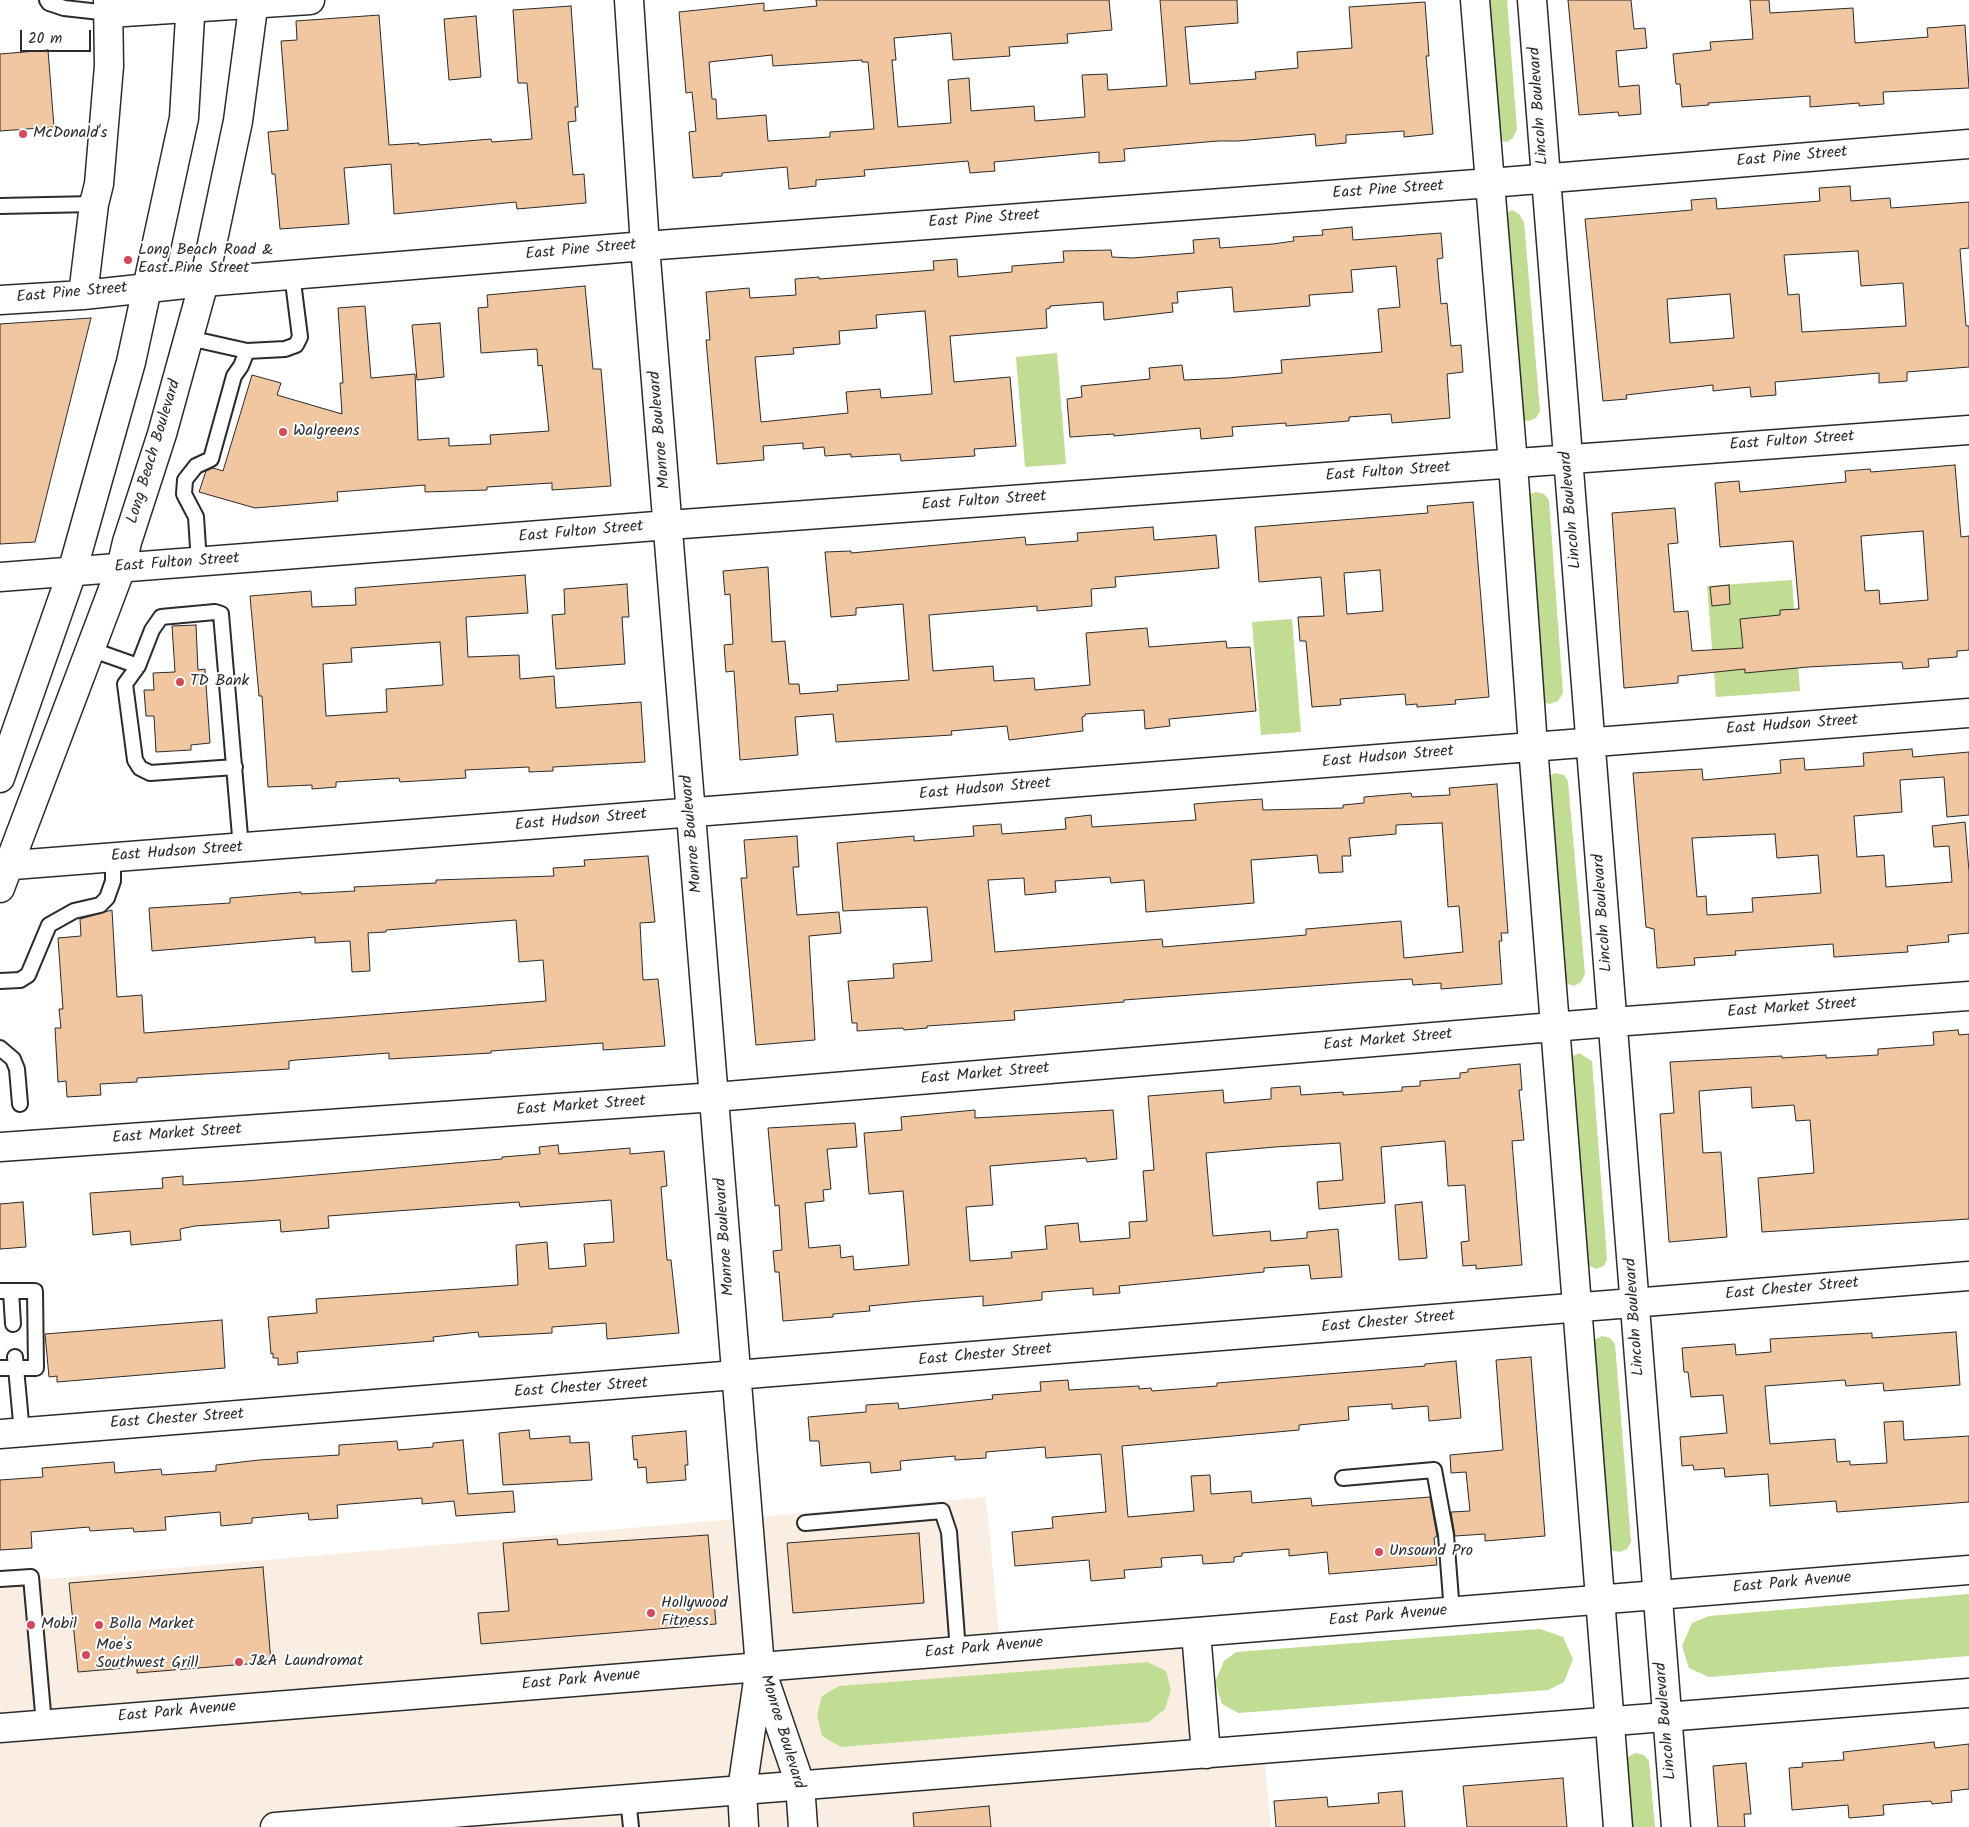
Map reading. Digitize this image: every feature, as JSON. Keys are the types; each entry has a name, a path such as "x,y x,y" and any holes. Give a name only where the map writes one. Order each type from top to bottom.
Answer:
{"main road":[{"path":"82,294 94,204 99,184 109,66 109,6 310,0"},
{"name":"Monroe Boulevard","path":"629,0 645,246 760,1667 742,1790 744,1827"},
{"path":"1475,0 1513,464 1533,746 1618,1827"},
{"name":"Lincoln Boulevard","path":"1532,0 1676,1827"},
{"name":"Long Beach Boulevard","path":"3,873 121,568 189,338 204,282 238,121 254,2"},
{"path":"0,778 72,572 131,362 184,118 191,4"},
{"name":"East Pine Street","path":"0,300 292,274 645,246 1490,183 1969,144"},
{"name":"East Fulton Street","path":"0,578 669,525 1969,430"},
{"name":"East Hudson Street","path":"3,873 112,858 1590,741 1969,713"},
{"name":"East Market Street","path":"0,1147 715,1097 1613,1022 1969,996"},
{"name":"East Chester Street","path":"11,1433 1969,1276"},
{"name":"East Park Avenue","path":"0,1728 1969,1570"},
{"path":"1196,1632 1206,1754"},
{"name":"Monroe Boulevard","path":"760,1667 800,1784 803,1827"},
{"path":"275,1827 365,1824 800,1784 1206,1754 1969,1693"}],"lane":[{"path":"47,0 49,3 64,8 109,6"},
{"path":"0,206 94,204"},
{"path":"189,338 247,350 285,349 296,345 300,337 292,274"},
{"path":"199,563 196,516 184,494 185,480 196,466 211,459 234,376 241,366 247,350"},
{"path":"236,767 150,773 140,768 135,760 125,684 138,666 152,630 161,617 215,612 221,614 236,767 241,848"},
{"path":"90,649 138,666"},
{"path":"0,982 20,980 28,975 49,925 74,911 100,905 107,898 113,881 112,858"},
{"path":"0,1048 6,1050 15,1064 20,1104"},
{"path":"0,1368 15,1363 36,1368 35,1291 6,1292 14,1324"},
{"path":"11,1433 15,1363"},
{"path":"1343,1478 1434,1470 1446,1535 1452,1612"},
{"path":"805,1523 942,1511 949,1532 958,1651"},
{"path":"0,1579 31,1577 44,1724"},
{"path":"628,1799 630,1827"}],"shaded area":[{"path":"986,1497 1000,1644 1199,1627 1209,1749 1263,1745 1271,1827 0,1827 0,1581 60,1578"}],"green space":[{"path":"1483,0 1507,0 1517,129 1513,138 1507,142 1499,140"},
{"path":"1512,210 1519,214 1524,222 1540,411 1536,418 1529,421 1521,420 1503,215"},
{"path":"1057,353 1066,464 1025,467 1016,357"},
{"path":"1536,492 1544,494 1549,500 1563,693 1558,701 1550,704 1540,701 1528,495"},
{"path":"1792,580 1800,691 1716,697 1707,586"},
{"path":"1292,619 1301,732 1261,735 1252,622"},
{"path":"1555,773 1564,775 1568,781 1585,974 1581,982 1574,986 1565,983 1548,777"},
{"path":"1579,1053 1592,1061 1607,1259 1604,1266 1596,1269 1582,1262 1571,1057"},
{"path":"1602,1336 1610,1338 1615,1344 1631,1542 1627,1549 1619,1552 1611,1550 1605,1545 1590,1347 1594,1340"},
{"path":"1969,1594 1969,1656 1709,1677 1689,1668 1682,1646 1692,1623 1709,1616"},
{"path":"1540,1629 1563,1637 1573,1659 1564,1682 1548,1690 1238,1713 1222,1704 1215,1682 1224,1661 1236,1652"},
{"path":"1147,1662 1166,1671 1171,1690 1165,1709 1149,1722 841,1747 822,1736 817,1715 822,1696 839,1686"},
{"path":"1636,1753 1644,1755 1649,1761 1655,1827 1629,1827 1623,1764 1627,1757"}],"building":[{"path":"816,0 1109,0 1112,30 1067,34 1068,43 1009,47 1010,56 953,60 951,33 894,38 896,60 892,60 898,127 951,123 948,80 969,78 971,111 1034,106 1035,121 1085,117 1082,75 1107,74 1108,90 1167,86 1160,0 1237,0 1238,23 1185,27 1190,84 1256,79 1255,72 1298,68 1297,52 1352,48 1349,7 1425,2 1429,56 1426,56 1433,134 1404,137 1404,131 1346,135 1346,143 1316,146 1315,134 1218,141 1124,149 1125,161 1099,163 1099,152 994,162 995,171 970,173 968,161 864,170 865,176 816,180 816,186 789,189 787,167 722,173 722,176 693,178 689,132 696,131 692,92 686,93 679,12 764,3 764,11 817,6","holes":["772,55 773,66 862,60 862,62 868,62 874,129 830,132 830,137 768,141 766,115 717,119 716,99 712,99 709,62"]},
{"path":"1568,0 1631,0 1634,29 1645,28 1647,48 1616,51 1619,87 1639,85 1641,114 1619,116 1618,112 1579,115"},
{"path":"1750,0 1769,0 1770,13 1853,8 1855,43 1928,37 1927,28 1965,25 1969,88 1883,92 1884,104 1859,106 1859,103 1810,107 1810,96 1708,103 1709,105 1682,107 1680,84 1676,84 1673,54 1711,50 1710,42 1753,39"},
{"path":"571,6 578,107 575,107 576,121 568,122 573,175 584,174 586,203 517,209 516,202 394,214 391,164 344,168 349,224 280,229 275,174 272,174 268,132 288,130 281,41 297,40 296,21 379,15 389,145 419,143 419,145 491,139 492,142 532,139 527,83 518,83 513,10"},
{"path":"476,16 481,77 449,80 444,19"},
{"path":"48,50 54,127 0,131 0,54"},
{"path":"1850,186 1851,201 1890,198 1891,208 1969,202 1969,248 1960,249 1966,326 1969,326 1969,367 1907,372 1907,381 1879,383 1879,373 1775,382 1776,395 1751,397 1750,387 1713,391 1713,385 1626,395 1627,399 1603,401 1585,219 1692,210 1691,200 1716,198 1717,209 1820,201 1819,188","holes":["1858,251 1861,286 1903,283 1906,326 1802,332 1799,294 1788,295 1784,255","1730,294 1734,338 1670,343 1667,299"]},
{"path":"1352,227 1353,240 1441,233 1443,258 1437,259 1441,304 1447,303 1451,346 1461,345 1463,372 1447,374 1450,418 1392,423 1391,414 1349,417 1349,421 1286,426 1286,423 1232,427 1233,436 1201,439 1200,428 1114,436 1114,434 1070,437 1067,399 1082,397 1081,386 1150,379 1149,368 1182,365 1184,380 1228,378 1282,373 1281,360 1382,352 1378,309 1400,307 1396,266 1351,270 1353,292 1309,295 1310,306 1234,312 1232,287 1177,292 1178,303 1172,303 1173,312 1104,320 1103,302 1050,306 1050,308 1046,309 1047,328 950,336 954,382 1010,377 1016,446 974,449 975,456 901,461 900,454 851,457 851,454 825,456 824,447 803,449 803,443 763,446 764,460 717,464 706,340 710,340 706,292 749,288 750,298 796,295 795,279 819,277 819,279 934,270 933,261 957,259 958,277 1012,272 1012,266 1064,262 1063,251 1111,250 1112,257 1132,258 1194,253 1193,240 1219,238 1220,248 1273,244 1294,241 1293,237 1323,235 1322,230","holes":["925,311 932,394 881,398 880,389 846,392 848,413 761,422 755,357 794,354 793,348 840,344 839,331 877,328 876,315"]},
{"path":"585,286 593,369 601,369 611,486 552,490 552,483 487,487 487,490 425,492 425,485 337,492 338,501 255,508 199,492 206,471 213,468 223,471 252,375 281,383 277,395 342,414 340,383 343,383 338,308 365,306 371,378 415,374 418,440 449,438 449,446 491,444 490,435 549,431 542,365 538,366 537,349 481,353 478,308 488,307 487,295"},
{"path":"91,318 35,542 0,544 0,324"},
{"path":"440,323 444,377 417,380 412,325"},
{"path":"1955,465 1961,537 1969,536 1969,650 1957,651 1957,657 1928,659 1929,667 1903,669 1902,662 1808,667 1745,673 1745,669 1678,676 1678,683 1624,688 1612,513 1675,508 1678,543 1668,544 1674,612 1688,611 1692,651 1743,648 1740,619 1780,615 1780,610 1799,609 1793,541 1720,547 1715,483 1739,481 1740,492 1846,482 1845,471 1870,469 1871,472","holes":["1923,531 1928,600 1880,604 1879,590 1865,591 1861,536"]},
{"path":"1473,502 1489,697 1455,700 1456,704 1417,707 1417,704 1406,705 1405,694 1340,699 1341,705 1312,707 1306,641 1300,641 1298,617 1324,616 1321,577 1259,582 1255,527 1428,513 1427,506","holes":["1380,570 1383,611 1347,614 1344,573"]},
{"path":"1153,527 1154,540 1216,535 1219,568 1115,577 1116,587 1091,589 1092,606 1037,611 1037,606 929,615 933,671 993,666 994,681 1034,678 1035,690 1090,685 1086,633 1147,628 1149,647 1226,641 1227,648 1250,647 1256,711 1169,719 1170,726 1145,729 1144,710 1085,714 1082,717 1083,731 1009,740 1007,726 951,731 952,735 836,742 833,714 795,717 798,755 740,760 734,671 726,672 724,645 733,644 730,594 725,595 723,571 768,567 772,642 785,641 789,684 799,684 800,694 838,691 837,685 909,680 903,604 856,608 856,615 831,617 825,552 851,551 851,553 1025,537 1026,545 1078,541 1077,533"},
{"path":"525,575 528,613 466,617 468,657 519,655 520,679 554,676 556,708 641,702 645,762 553,767 553,771 529,772 529,767 465,770 466,778 400,782 399,778 336,782 336,787 312,789 312,785 268,787 262,696 259,696 250,596 311,591 312,607 356,605 355,588","holes":["440,642 443,685 386,689 387,712 326,716 323,664 352,662 351,648"]},
{"path":"627,584 629,617 622,617 625,664 556,669 552,615 565,614 564,589"},
{"path":"1729,585 1730,604 1712,606 1710,587"},
{"name":"TD Bank","path":"196,625 198,670 205,669 210,743 191,745 191,750 156,752 154,716 146,716 144,690 154,690 153,673 175,672 172,626"},
{"path":"1912,749 1913,757 1969,752 1969,815 1947,817 1944,777 1900,780 1902,812 1854,816 1857,857 1884,855 1886,887 1952,882 1949,846 1934,847 1932,826 1965,822 1969,871 1969,933 1948,935 1949,942 1907,946 1908,952 1834,957 1833,944 1735,951 1736,955 1694,958 1695,965 1657,968 1654,929 1646,927 1633,773 1702,769 1703,780 1781,773 1780,760 1804,758 1805,770 1864,766 1863,753","holes":["1775,834 1777,858 1818,855 1821,893 1752,898 1753,912 1707,915 1706,896 1697,897 1692,838"]},
{"path":"1497,784 1508,933 1501,933 1502,941 1499,941 1502,984 1441,989 1441,983 1413,985 1412,979 1124,1000 1124,1002 1014,1011 1015,1020 927,1026 927,1028 904,1030 903,1028 857,1031 857,1023 852,1023 848,981 894,978 893,964 932,961 927,907 843,911 837,843 914,836 914,841 974,836 973,826 1001,824 1002,834 1066,829 1065,818 1091,815 1092,827 1196,820 1194,804 1218,802 1262,799 1263,810 1343,808 1343,805 1364,803 1364,797 1411,793 1412,797 1450,795 1449,788","holes":["1442,823 1448,907 1459,906 1463,952 1404,958 1401,921 1306,929 1306,935 1163,947 1162,939 995,952 988,880 1024,878 1025,895 1056,892 1055,881 1110,877 1111,883 1144,880 1146,912 1254,903 1251,860 1317,855 1319,873 1343,872 1342,856 1351,856 1349,838 1396,834 1396,825"]},
{"path":"797,836 799,867 793,867 797,915 839,912 841,933 809,936 815,1040 756,1045 741,878 747,878 744,840"},
{"path":"648,856 655,922 640,923 643,980 658,979 665,1046 603,1050 603,1043 491,1051 491,1053 389,1059 389,1053 296,1060 289,1061 289,1069 137,1078 137,1082 100,1084 101,1095 67,1097 66,1081 58,1082 55,1028 61,1028 59,1009 63,1009 58,938 81,936 80,919 112,910 117,997 142,995 144,1033 546,1001 543,960 519,962 516,920 368,933 370,971 352,972 350,941 315,943 315,937 152,951 149,908 230,903 230,898 301,892 301,894 355,891 354,887 436,883 436,880 554,876 553,868 585,866 584,860"},
{"path":"1958,1030 1959,1035 1969,1034 1969,1219 1762,1232 1758,1178 1814,1173 1810,1120 1796,1121 1794,1105 1752,1108 1751,1087 1699,1091 1703,1153 1721,1152 1727,1237 1669,1242 1660,1114 1674,1113 1670,1062 1782,1056 1782,1058 1826,1055 1826,1058 1878,1055 1878,1049 1934,1045 1933,1032"},
{"path":"1520,1064 1522,1090 1519,1090 1524,1140 1512,1141 1522,1265 1476,1269 1476,1265 1463,1266 1461,1242 1469,1241 1465,1185 1448,1186 1445,1141 1381,1147 1385,1203 1319,1209 1317,1182 1343,1180 1340,1143 1275,1147 1206,1153 1213,1236 1270,1231 1271,1241 1307,1238 1307,1232 1338,1229 1342,1277 1311,1279 1309,1265 1264,1268 1264,1272 1119,1286 1120,1293 1093,1295 1093,1288 1042,1292 1042,1300 983,1306 983,1296 920,1301 869,1306 870,1311 833,1314 833,1317 783,1321 779,1272 775,1272 773,1251 782,1250 779,1205 775,1206 768,1128 855,1123 857,1147 827,1149 831,1189 823,1190 824,1201 805,1203 809,1248 840,1245 841,1258 853,1256 854,1270 909,1265 903,1191 869,1194 864,1133 902,1130 901,1117 975,1110 975,1118 1113,1110 1117,1159 1087,1162 1086,1158 990,1166 993,1205 966,1207 970,1261 1012,1258 1011,1252 1047,1249 1045,1226 1078,1223 1080,1242 1130,1238 1129,1222 1147,1221 1143,1171 1154,1170 1148,1096 1223,1090 1224,1103 1271,1099 1271,1088 1300,1086 1301,1095 1343,1092 1343,1095 1402,1091 1402,1087 1420,1086 1420,1081 1460,1078 1460,1073 1468,1072 1468,1069"},
{"path":"558,1145 559,1154 630,1148 630,1154 664,1151 667,1186 661,1187 667,1260 671,1260 679,1333 607,1339 606,1323 552,1327 552,1333 479,1337 478,1332 433,1337 434,1341 297,1352 298,1363 278,1365 278,1358 273,1358 273,1353 271,1354 268,1317 317,1313 316,1299 518,1285 516,1245 547,1242 549,1269 586,1266 584,1244 614,1242 611,1200 520,1207 519,1202 328,1216 329,1228 281,1232 280,1220 195,1226 180,1229 181,1240 131,1245 130,1231 93,1235 90,1193 163,1188 162,1178 183,1176 183,1185 246,1181 502,1159 502,1157 540,1154 539,1147"},
{"path":"23,1202 26,1247 0,1249 0,1204"},
{"path":"1422,1202 1427,1258 1399,1260 1395,1205"},
{"path":"222,1320 225,1368 57,1382 57,1376 49,1377 45,1334"},
{"path":"1956,1332 1960,1385 1884,1391 1883,1383 1846,1386 1845,1380 1765,1386 1770,1444 1835,1439 1837,1462 1850,1461 1850,1465 1887,1463 1884,1422 1903,1421 1904,1440 1969,1436 1969,1502 1837,1512 1836,1501 1770,1506 1768,1474 1725,1477 1724,1468 1694,1470 1693,1465 1682,1466 1680,1437 1727,1433 1723,1395 1691,1397 1688,1372 1684,1372 1682,1348 1735,1344 1736,1355 1771,1352 1770,1339 1872,1333 1872,1338"},
{"path":"1531,1357 1545,1536 1485,1541 1485,1534 1455,1536 1451,1512 1470,1511 1466,1472 1451,1473 1450,1455 1503,1450 1496,1360"},
{"path":"1456,1361 1461,1418 1429,1421 1428,1406 1392,1409 1392,1404 1348,1407 1349,1420 1299,1425 1299,1430 1122,1446 1128,1517 1194,1511 1191,1476 1210,1475 1211,1494 1251,1491 1252,1503 1311,1498 1312,1506 1430,1497 1437,1536 1434,1538 1437,1565 1329,1574 1327,1552 1289,1556 1289,1549 1242,1553 1242,1556 1234,1557 1234,1562 1203,1564 1202,1555 1161,1558 1162,1567 1124,1570 1125,1578 1091,1581 1089,1560 1015,1566 1012,1532 1053,1528 1052,1517 1106,1512 1101,1454 1046,1458 1045,1447 986,1452 986,1458 955,1460 955,1456 900,1461 901,1470 871,1473 870,1462 821,1466 819,1441 810,1441 808,1417 866,1412 866,1405 898,1403 899,1409 993,1399 992,1395 1041,1391 1040,1382 1068,1380 1069,1390 1139,1386 1139,1389 1151,1388 1152,1391 1217,1386 1217,1383 1425,1366 1425,1364"},
{"path":"529,1430 530,1439 570,1436 570,1443 589,1442 592,1480 503,1485 499,1433"},
{"path":"686,1431 688,1465 685,1465 686,1480 647,1483 646,1467 638,1468 637,1459 634,1460 632,1436"},
{"path":"463,1440 468,1494 513,1491 515,1512 456,1516 454,1501 422,1504 422,1498 337,1505 338,1518 309,1520 308,1513 252,1518 252,1523 221,1526 220,1512 165,1517 166,1530 134,1532 133,1528 90,1531 89,1527 31,1532 32,1548 0,1550 0,1480 43,1477 42,1468 114,1462 115,1473 161,1469 162,1475 216,1471 216,1465 259,1460 339,1455 339,1445 397,1441 398,1450 433,1447 433,1443"},
{"path":"919,1533 924,1603 793,1613 787,1543"},
{"path":"708,1535 716,1624 481,1644 478,1613 509,1611 503,1543 557,1539 558,1545"},
{"path":"263,1567 271,1662 137,1673 137,1667 78,1672 69,1583"},
{"path":"1934,1742 1935,1748 1969,1744 1969,1789 1951,1791 1952,1802 1932,1804 1931,1801 1883,1805 1884,1815 1849,1818 1848,1805 1792,1810 1789,1768 1803,1767 1802,1763 1844,1760 1843,1752"},
{"path":"1746,1763 1751,1814 1744,1814 1745,1827 1718,1827 1713,1766"},
{"path":"1563,1778 1567,1827 1467,1827 1463,1786"},
{"path":"1402,1791 1405,1827 1276,1827 1274,1801 1327,1797 1328,1807 1379,1803 1378,1793"},
{"path":"989,1806 991,1827 914,1827 913,1813"}],"place":[{"name":"McDonald's","path":"23,134"},
{"name":"Long Beach Road & East Pine Street","path":"128,260"},
{"name":"Walgreens","path":"283,432"},
{"name":"TD Bank","path":"180,682"},
{"name":"Unsound Pro","path":"1379,1552"},
{"name":"Hollywood Fitness","path":"651,1613"},
{"name":"Mobil","path":"31,1625"},
{"name":"Bolla Market","path":"99,1625"},
{"name":"Moe's Southwest Grill","path":"86,1655"},
{"name":"J&A Laundromat","path":"239,1662"}]}
